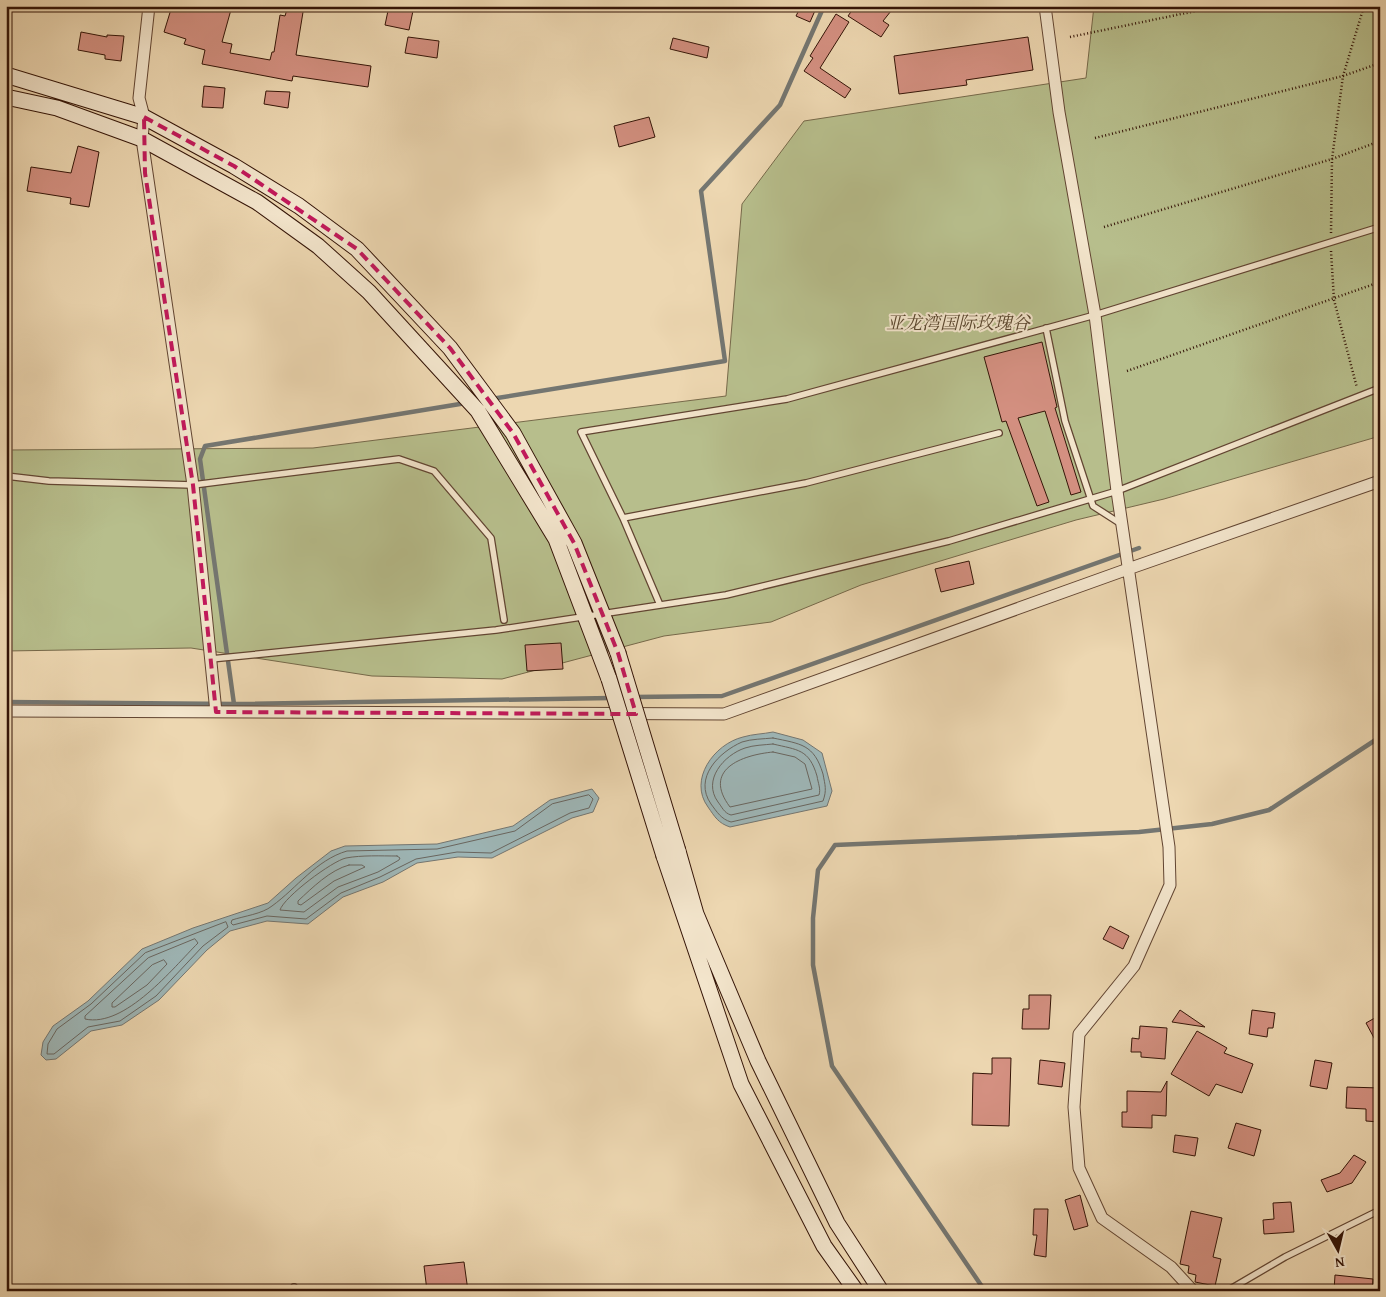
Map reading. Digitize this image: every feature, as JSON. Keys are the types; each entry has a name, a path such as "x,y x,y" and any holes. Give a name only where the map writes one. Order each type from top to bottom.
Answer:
{"main road":[{"path":"6,75 144,117 234,166 299,206 358,249 450,348 513,433 574,543 618,653 671,853 741,1084 824,1246 856,1291"},
{"path":"6,97 57,108 142,139 257,202 318,246 369,292 478,411 556,539 609,679 671,853 758,1061 837,1223 881,1291"}],"street":[{"path":"149,6 139,98 144,117 142,139 194,485 216,712"},
{"path":"1045,6 1060,112 1095,314 1116,491 1169,847 1170,885 1134,966 1079,1034 1074,1107 1080,1168 1102,1218 1171,1267 1194,1291"},
{"path":"6,711 724,714 1380,481"}],"lane":[{"path":"660,605 623,518 581,432 787,399 1095,314 1331,244 1380,227"},
{"path":"1046,328 1065,421 1093,506 1121,524"},
{"path":"211,659 496,630 726,595 949,541 1116,491 1380,388"},
{"path":"623,518 806,483 999,433"},
{"path":"6,476 49,481 194,485 398,459 434,471 491,538 504,620"},
{"path":"1227,1291 1285,1257 1380,1210"}],"path":[{"path":"1070,37 1220,6"},
{"path":"1360,397 1334,300 1331,244 1332,159 1343,76 1364,6"},
{"path":"1095,138 1343,76 1380,63"},
{"path":"1104,227 1332,159 1380,141"},
{"path":"1127,372 1334,300 1380,282"}],"highlighted area":[{"path":"144,117 234,166 357,249 450,348 513,433 574,543 618,653 636,714 216,712 193,485 145,173"}],"green space":[{"name":"亚龙湾国际玫瑰谷","path":"1094,6 1380,6 1380,436 1164,499 1076,520 861,585 771,622 664,636 502,679 372,676 191,648 6,651 6,450 313,448 726,396 742,204 804,121 1086,78"}],"water":[{"path":"773,732 803,740 822,753 832,791 827,806 730,827 720,822 703,797 701,786 707,764 722,747 732,741 747,736"},
{"path":"592,789 599,798 593,812 572,818 492,858 458,857 417,863 383,882 343,897 308,924 267,921 230,931 207,950 159,1000 122,1025 91,1031 56,1059 46,1060 41,1055 43,1042 53,1026 88,1001 142,949 193,928 268,903 331,851 345,846 437,844 513,826 550,800"}],"building":[{"path":"172,6 232,6 222,42 232,44 230,53 270,60 272,52 274,52 280,15 285,16 288,6 304,6 296,55 371,66 368,87 293,76 292,81 202,64 205,50 184,44 186,39 164,32"},
{"path":"389,6 414,6 409,30 385,25"},
{"path":"801,6 817,6 810,22 796,16"},
{"path":"855,6 895,6 883,21 889,25 881,37 848,16"},
{"path":"836,14 849,22 820,68 851,89 845,98 804,71 813,58 810,56"},
{"path":"81,32 107,37 107,35 124,36 121,61 105,59 105,55 78,50"},
{"path":"408,37 439,41 437,58 405,53"},
{"path":"1028,37 1033,70 966,80 967,85 899,94 894,56"},
{"path":"673,38 709,47 707,58 670,49"},
{"path":"204,86 225,88 223,108 202,107"},
{"path":"266,91 290,92 288,108 264,104"},
{"path":"649,117 655,137 619,147 614,126"},
{"path":"78,146 99,152 89,207 70,204 71,198 27,191 31,167 71,173"},
{"path":"1042,342 1057,407 1055,408 1081,492 1071,495 1045,411 1018,418 1049,502 1037,506 1006,421 1002,422 984,357"},
{"path":"969,561 974,584 941,592 935,569"},
{"path":"561,643 563,669 527,671 525,645"},
{"path":"1110,926 1129,936 1123,949 1103,939"},
{"path":"1029,995 1051,995 1049,1029 1022,1029 1023,1009 1029,1009"},
{"path":"1180,1010 1205,1027 1172,1022"},
{"path":"1252,1010 1275,1013 1273,1028 1268,1028 1267,1037 1249,1034"},
{"path":"1380,1015 1380,1049 1366,1023"},
{"path":"1140,1026 1167,1028 1165,1059 1141,1057 1141,1052 1131,1052 1132,1038 1139,1039"},
{"path":"1197,1031 1227,1048 1224,1053 1253,1064 1242,1093 1216,1084 1209,1096 1171,1074"},
{"path":"992,1058 1011,1058 1009,1126 972,1125 973,1073 992,1074"},
{"path":"1040,1060 1065,1063 1062,1087 1038,1084"},
{"path":"1315,1060 1332,1063 1327,1089 1310,1086"},
{"path":"1167,1081 1166,1116 1152,1115 1152,1128 1122,1127 1122,1112 1127,1112 1127,1091 1161,1092"},
{"path":"1347,1087 1380,1088 1380,1122 1366,1121 1366,1109 1346,1108"},
{"path":"1236,1123 1261,1130 1254,1156 1228,1148"},
{"path":"1175,1135 1198,1138 1195,1156 1173,1152"},
{"path":"1354,1155 1366,1162 1352,1183 1327,1192 1321,1180 1340,1173"},
{"path":"1080,1195 1088,1226 1074,1230 1065,1200"},
{"path":"1291,1202 1294,1232 1264,1234 1263,1220 1274,1219 1273,1203"},
{"path":"1034,1209 1048,1209 1046,1257 1034,1255 1037,1235 1033,1235"},
{"path":"1191,1211 1222,1218 1213,1257 1221,1259 1215,1286 1195,1282 1196,1275 1188,1273 1189,1266 1180,1264"},
{"path":"464,1262 468,1291 427,1291 424,1266"},
{"path":"1335,1275 1373,1279 1372,1291 1334,1291"}],"waterway":[{"path":"491,399 725,361 701,191 780,105 824,6"},
{"path":"234,704 200,459 205,446 466,403"},
{"path":"634,697 722,696 1139,548"},
{"path":"6,702 234,704 611,698"},
{"path":"985,1291 832,1066 813,965 813,918 818,870 835,845 1139,832 1212,824 1269,810 1380,737"}]}
